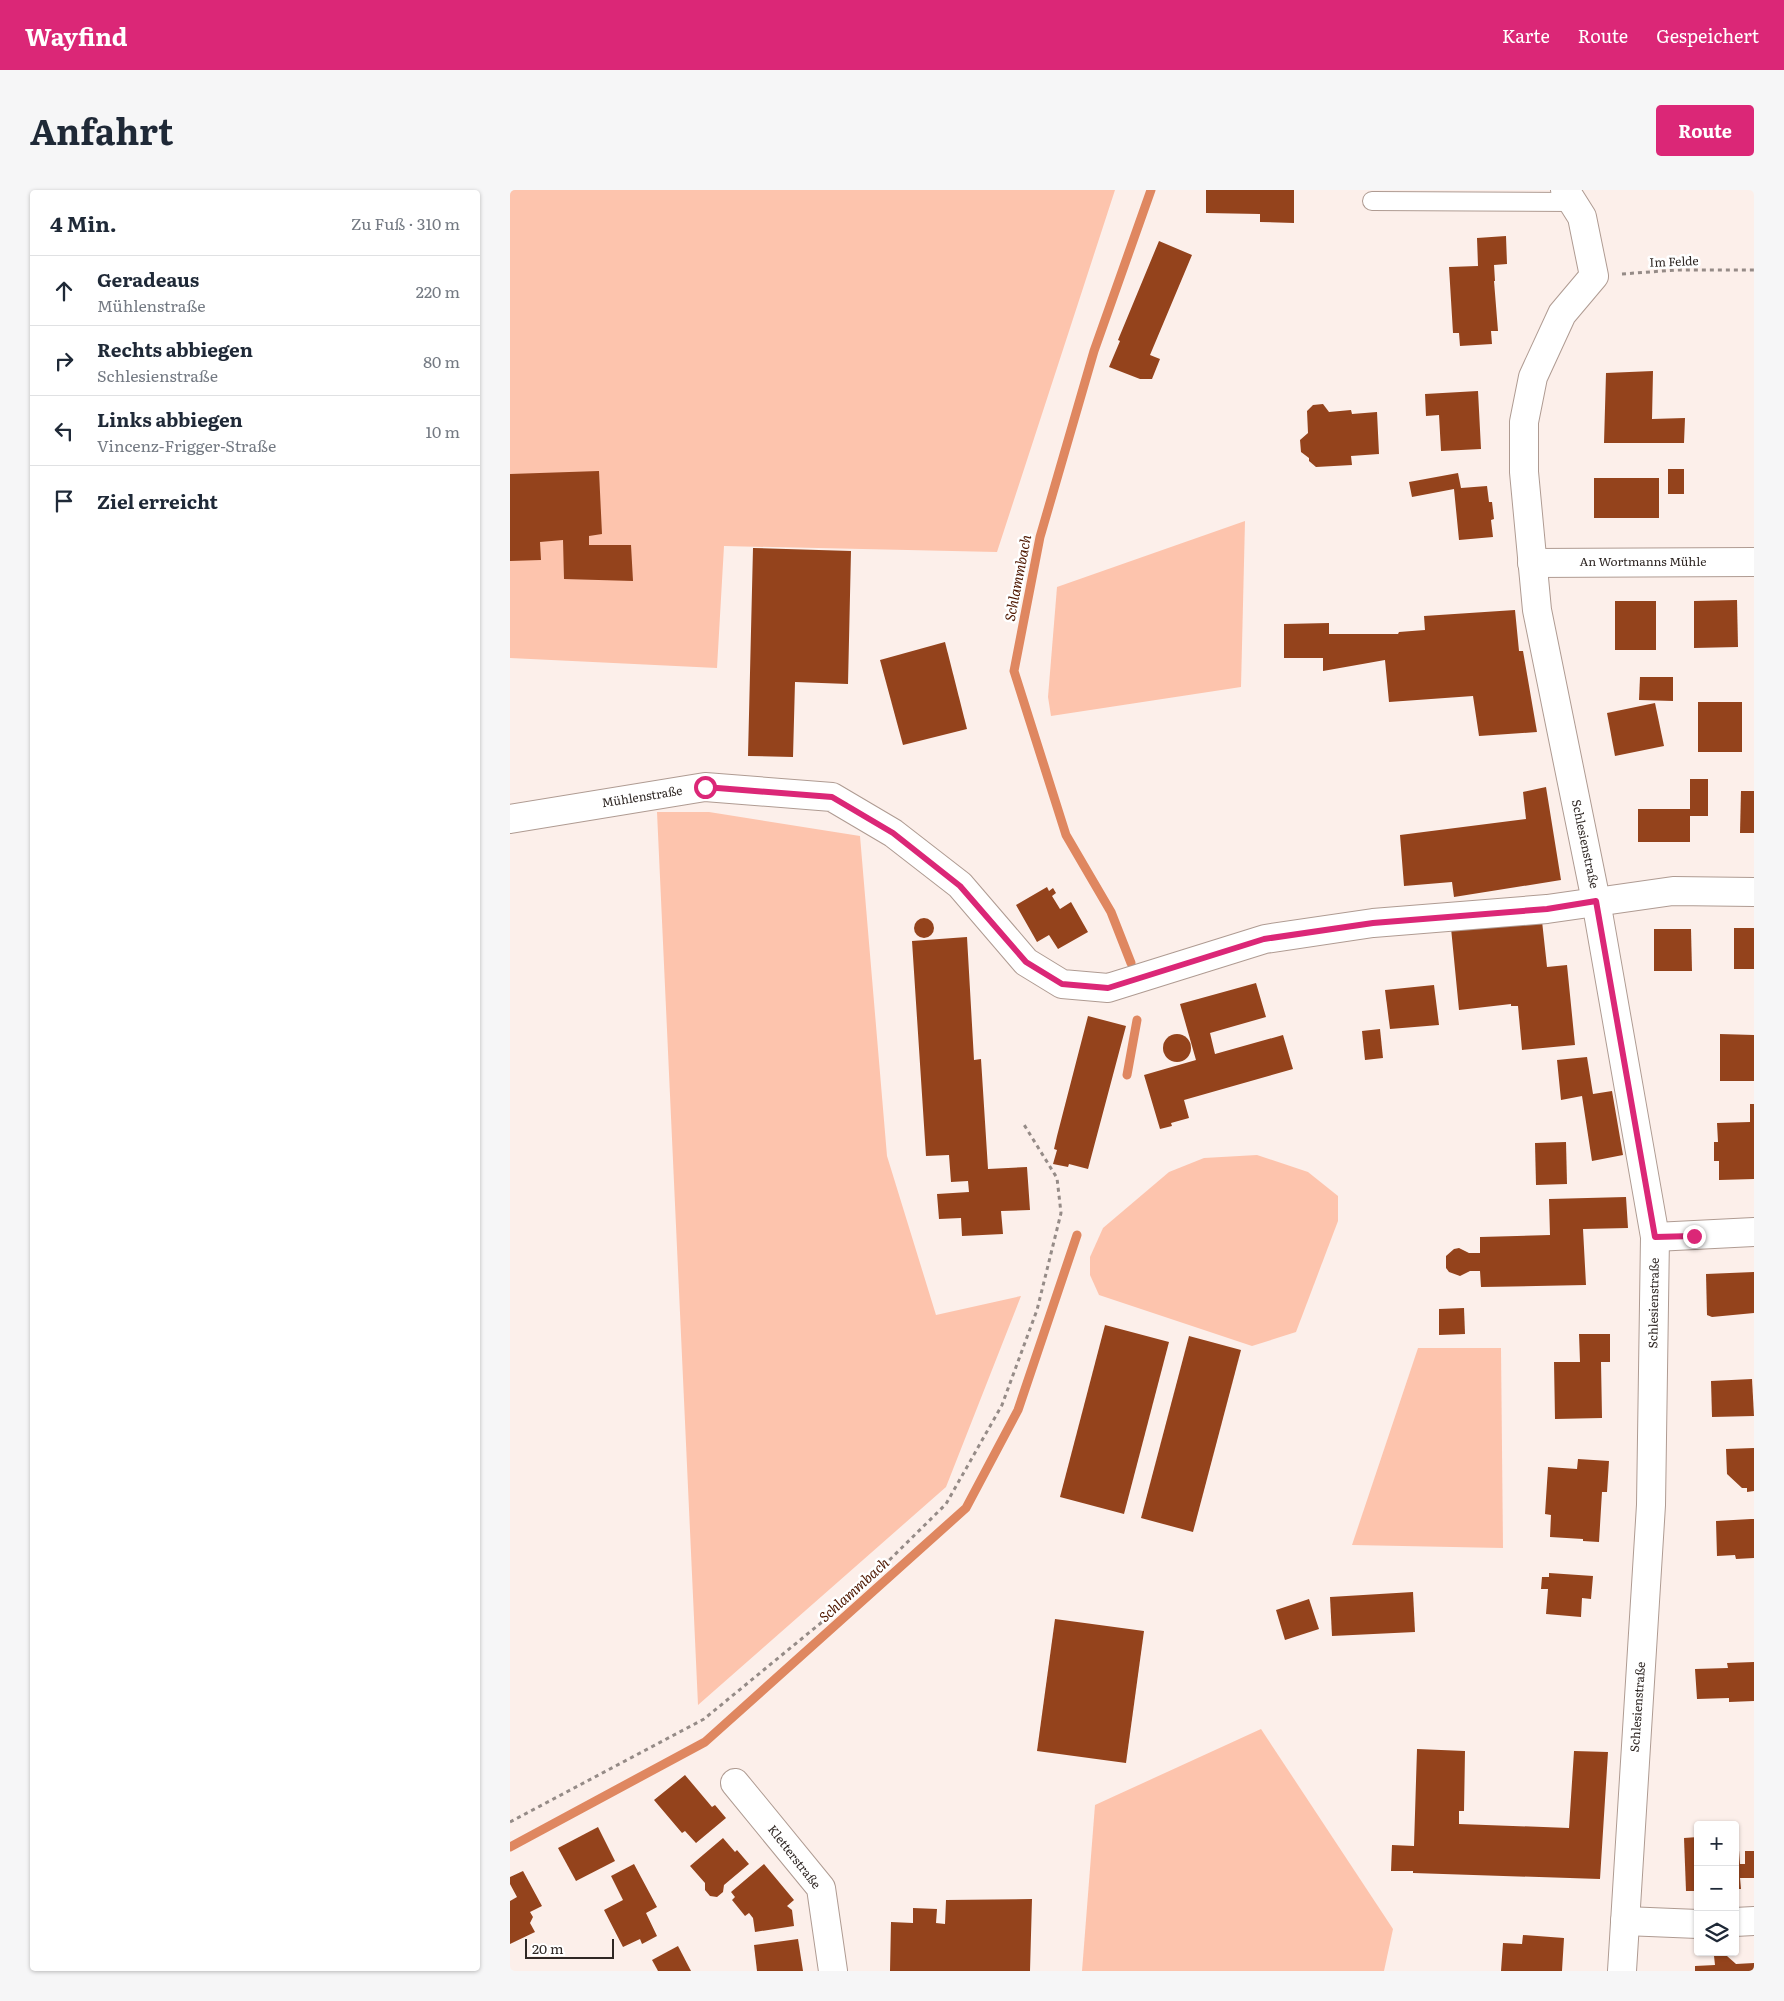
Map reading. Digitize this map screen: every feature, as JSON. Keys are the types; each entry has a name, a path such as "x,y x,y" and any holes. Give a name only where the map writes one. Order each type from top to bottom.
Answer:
{"street":[{"path":"1569,196 1582,216 1594,276"},
{"name":"Schlesienstraße","path":"1594,276 1562,314 1533,377 1524,422 1524,472 1537,610 1596,901 1655,1237 1651,1506 1622,1971"},
{"name":"An Wortmanns Mühle","path":"1532,563 1754,562"},
{"name":"Mühlenstraße","path":"510,819 705,787 832,797 893,833 960,886 1026,962 1062,984 1108,988 1264,939 1373,923 1547,909 1596,901"},
{"path":"1596,901 1673,891 1754,892"},
{"path":"1655,1237 1754,1232"},
{"name":"Kletterstraße","path":"735,1783 821,1888 833,1971"},
{"path":"1625,1921 1694,1924"},
{"path":"1739,1922 1754,1921"}],"lane":[{"path":"1372,201 1569,196"}],"path":[{"name":"Im Felde","path":"1594,276 1676,270 1754,270"},
{"path":"510,1822 704,1719 850,1599 946,1504 1002,1405 1037,1310 1061,1213 1057,1178 1022,1123"}],"shaded area":[{"path":"510,190 1115,190 997,552 724,546 717,668 510,658"},
{"path":"1245,521 1241,687 1051,716 1048,697 1057,587"},
{"path":"657,812 709,812 860,836 887,1156 936,1315 1021,1296 946,1487 698,1705"},
{"path":"1257,1155 1308,1172 1338,1196 1338,1221 1296,1332 1252,1346 1099,1295 1090,1275 1090,1257 1103,1228 1169,1172 1204,1158"},
{"path":"1418,1348 1501,1348 1503,1548 1352,1545"},
{"path":"1261,1729 1393,1929 1384,1971 1082,1971 1095,1805"}],"building":[{"path":"1206,190 1294,190 1294,223 1260,222 1260,214 1206,213"},
{"path":"1506,236 1507,264 1494,265 1498,331 1491,331 1492,344 1460,346 1459,333 1453,333 1449,267 1478,266 1477,238"},
{"path":"1159,241 1192,255 1150,355 1160,359 1152,379 1140,379 1109,367 1120,341 1118,340"},
{"path":"1653,371 1652,419 1685,418 1684,443 1604,443 1606,373"},
{"path":"1478,391 1481,449 1441,451 1439,415 1426,416 1425,394"},
{"path":"1323,404 1329,412 1351,410 1352,414 1377,412 1379,454 1351,456 1352,465 1316,467 1309,461 1309,458 1301,452 1300,440 1308,433 1307,411 1313,405"},
{"path":"1668,469 1684,469 1684,494 1668,494"},
{"path":"599,471 602,534 589,536 589,545 631,545 633,581 564,579 563,540 540,542 541,560 510,561 510,474"},
{"path":"1458,473 1461,488 1487,486 1489,502 1492,502 1494,519 1491,520 1493,537 1459,540 1454,489 1412,497 1409,482"},
{"path":"1594,478 1659,478 1659,518 1594,518"},
{"path":"753,548 851,551 848,684 795,682 793,757 748,756"},
{"path":"1737,600 1738,647 1694,648 1694,601"},
{"path":"1615,601 1656,601 1656,650 1615,650"},
{"path":"1515,610 1519,651 1523,651 1537,732 1479,736 1473,696 1389,702 1385,660 1323,671 1323,658 1284,658 1284,624 1329,623 1329,634 1398,634 1399,632 1425,630 1424,616"},
{"path":"945,642 967,729 903,745 880,660"},
{"path":"1640,677 1673,677 1673,701 1639,700"},
{"path":"1698,702 1742,702 1742,752 1698,752"},
{"path":"1655,703 1664,746 1615,756 1607,713"},
{"path":"1690,779 1708,779 1708,816 1690,816 1690,842 1638,842 1638,809 1690,809"},
{"path":"1546,787 1561,880 1454,897 1452,882 1404,886 1400,835 1526,819 1523,792"},
{"path":"1741,791 1754,791 1754,833 1740,833"},
{"path":"1047,887 1049,891 1053,888 1056,893 1052,896 1060,909 1071,902 1088,932 1058,949 1049,935 1037,942 1016,905"},
{"path":"924,918 931,921 934,928 931,935 924,938 917,935 914,928 917,921"},
{"path":"1542,921 1547,967 1567,965 1575,1045 1522,1050 1518,1006 1511,1006 1511,1004 1459,1010 1451,928"},
{"path":"1734,928 1754,928 1754,969 1734,969"},
{"path":"1654,929 1691,929 1692,971 1654,971"},
{"path":"967,937 974,1060 981,1059 988,1169 1027,1167 1030,1210 1001,1211 1003,1234 962,1236 961,1218 939,1219 937,1194 969,1192 968,1181 951,1182 949,1155 926,1156 912,941"},
{"path":"1256,983 1266,1017 1210,1033 1215,1054 1283,1035 1293,1069 1184,1100 1189,1118 1171,1123 1172,1126 1160,1129 1144,1075 1196,1060 1180,1004"},
{"path":"1434,985 1439,1025 1390,1029 1385,990"},
{"path":"1088,1016 1126,1026 1088,1169 1069,1164 1068,1167 1053,1164 1057,1150 1054,1149 1057,1136"},
{"path":"1380,1029 1383,1058 1365,1060 1362,1031"},
{"path":"1177,1034 1187,1038 1191,1048 1187,1058 1177,1062 1167,1058 1163,1048 1167,1038"},
{"path":"1720,1034 1754,1035 1754,1081 1720,1081"},
{"path":"1587,1057 1593,1094 1612,1091 1623,1155 1592,1161 1582,1096 1561,1100 1557,1060"},
{"path":"1750,1104 1754,1104 1754,1179 1719,1180 1719,1161 1714,1161 1714,1142 1718,1142 1717,1123 1750,1122"},
{"path":"1566,1142 1567,1184 1536,1185 1535,1143"},
{"path":"1626,1197 1628,1228 1583,1229 1586,1285 1481,1287 1480,1271 1470,1271 1460,1276 1449,1272 1446,1268 1446,1256 1454,1249 1459,1248 1469,1253 1480,1253 1480,1237 1550,1235 1549,1199"},
{"path":"1754,1272 1754,1313 1712,1317 1707,1315 1706,1274"},
{"path":"1464,1308 1465,1334 1439,1335 1439,1309"},
{"path":"1105,1325 1169,1342 1124,1514 1060,1497"},
{"path":"1579,1334 1610,1334 1610,1362 1601,1362 1602,1418 1555,1419 1554,1362 1580,1362"},
{"path":"1189,1336 1241,1350 1193,1532 1141,1518"},
{"path":"1752,1379 1754,1416 1712,1417 1711,1381"},
{"path":"1754,1448 1754,1491 1747,1492 1747,1488 1742,1488 1727,1474 1726,1449"},
{"path":"1578,1459 1609,1461 1607,1492 1602,1492 1599,1542 1550,1537 1551,1515 1545,1514 1548,1467 1577,1469"},
{"path":"1754,1519 1754,1558 1736,1559 1735,1555 1717,1556 1716,1521"},
{"path":"1549,1573 1593,1576 1591,1599 1582,1598 1581,1617 1546,1614 1548,1589 1541,1589 1542,1577 1549,1577"},
{"path":"1413,1592 1415,1632 1332,1636 1330,1597"},
{"path":"1309,1599 1319,1629 1285,1640 1276,1610"},
{"path":"1055,1619 1144,1631 1126,1763 1037,1751"},
{"path":"1754,1662 1754,1701 1729,1702 1729,1698 1697,1699 1695,1669 1728,1668 1727,1663"},
{"path":"1417,1749 1465,1751 1464,1811 1459,1811 1459,1824 1569,1828 1574,1751 1608,1752 1600,1879 1391,1871 1392,1845 1414,1846"},
{"path":"685,1775 712,1807 715,1805 726,1818 696,1843 685,1831 682,1833 654,1800"},
{"path":"598,1827 615,1861 576,1881 558,1848"},
{"path":"1694,1837 1694,1891 1686,1891 1684,1838"},
{"path":"723,1838 749,1864 724,1885 723,1892 717,1897 710,1896 705,1890 705,1883 690,1866"},
{"path":"1739,1850 1740,1864 1745,1864 1745,1851 1754,1851 1754,1878 1740,1878 1741,1889 1739,1889"},
{"path":"634,1864 657,1907 646,1913 657,1936 642,1944 640,1939 623,1947 604,1910 623,1900 611,1876"},
{"path":"764,1864 794,1900 787,1906 792,1910 794,1926 755,1932 753,1918 749,1913 745,1916 732,1900 735,1897 731,1892"},
{"path":"523,1871 542,1906 530,1912 533,1917 530,1923 535,1932 510,1944 510,1901 517,1897 510,1884 510,1877"},
{"path":"1032,1899 1030,1971 890,1971 891,1922 913,1923 913,1908 937,1909 936,1923 945,1924 946,1900"},
{"path":"1523,1935 1564,1938 1562,1971 1501,1971 1503,1943 1522,1944"},
{"path":"798,1939 803,1971 757,1971 754,1945"},
{"path":"678,1946 691,1971 658,1971 652,1960"},
{"path":"1714,1956 1727,1956 1736,1964 1754,1963 1754,1971 1695,1971 1695,1966 1715,1965"}],"waterway":[{"name":"Schlammbach","path":"1131,963 1111,912 1066,835 1014,671 1040,537 1094,351 1151,190"},
{"name":"Schlammbach","path":"1127,1075 1137,1020"},
{"name":"Schlammbach","path":"510,1847 705,1742 966,1508 1018,1410 1077,1235"}],"route":[{"path":"705,787 832,797 893,833 960,886 1026,962 1062,984 1108,988 1264,939 1373,923 1547,909 1596,901 1655,1237 1694,1236"}]}
